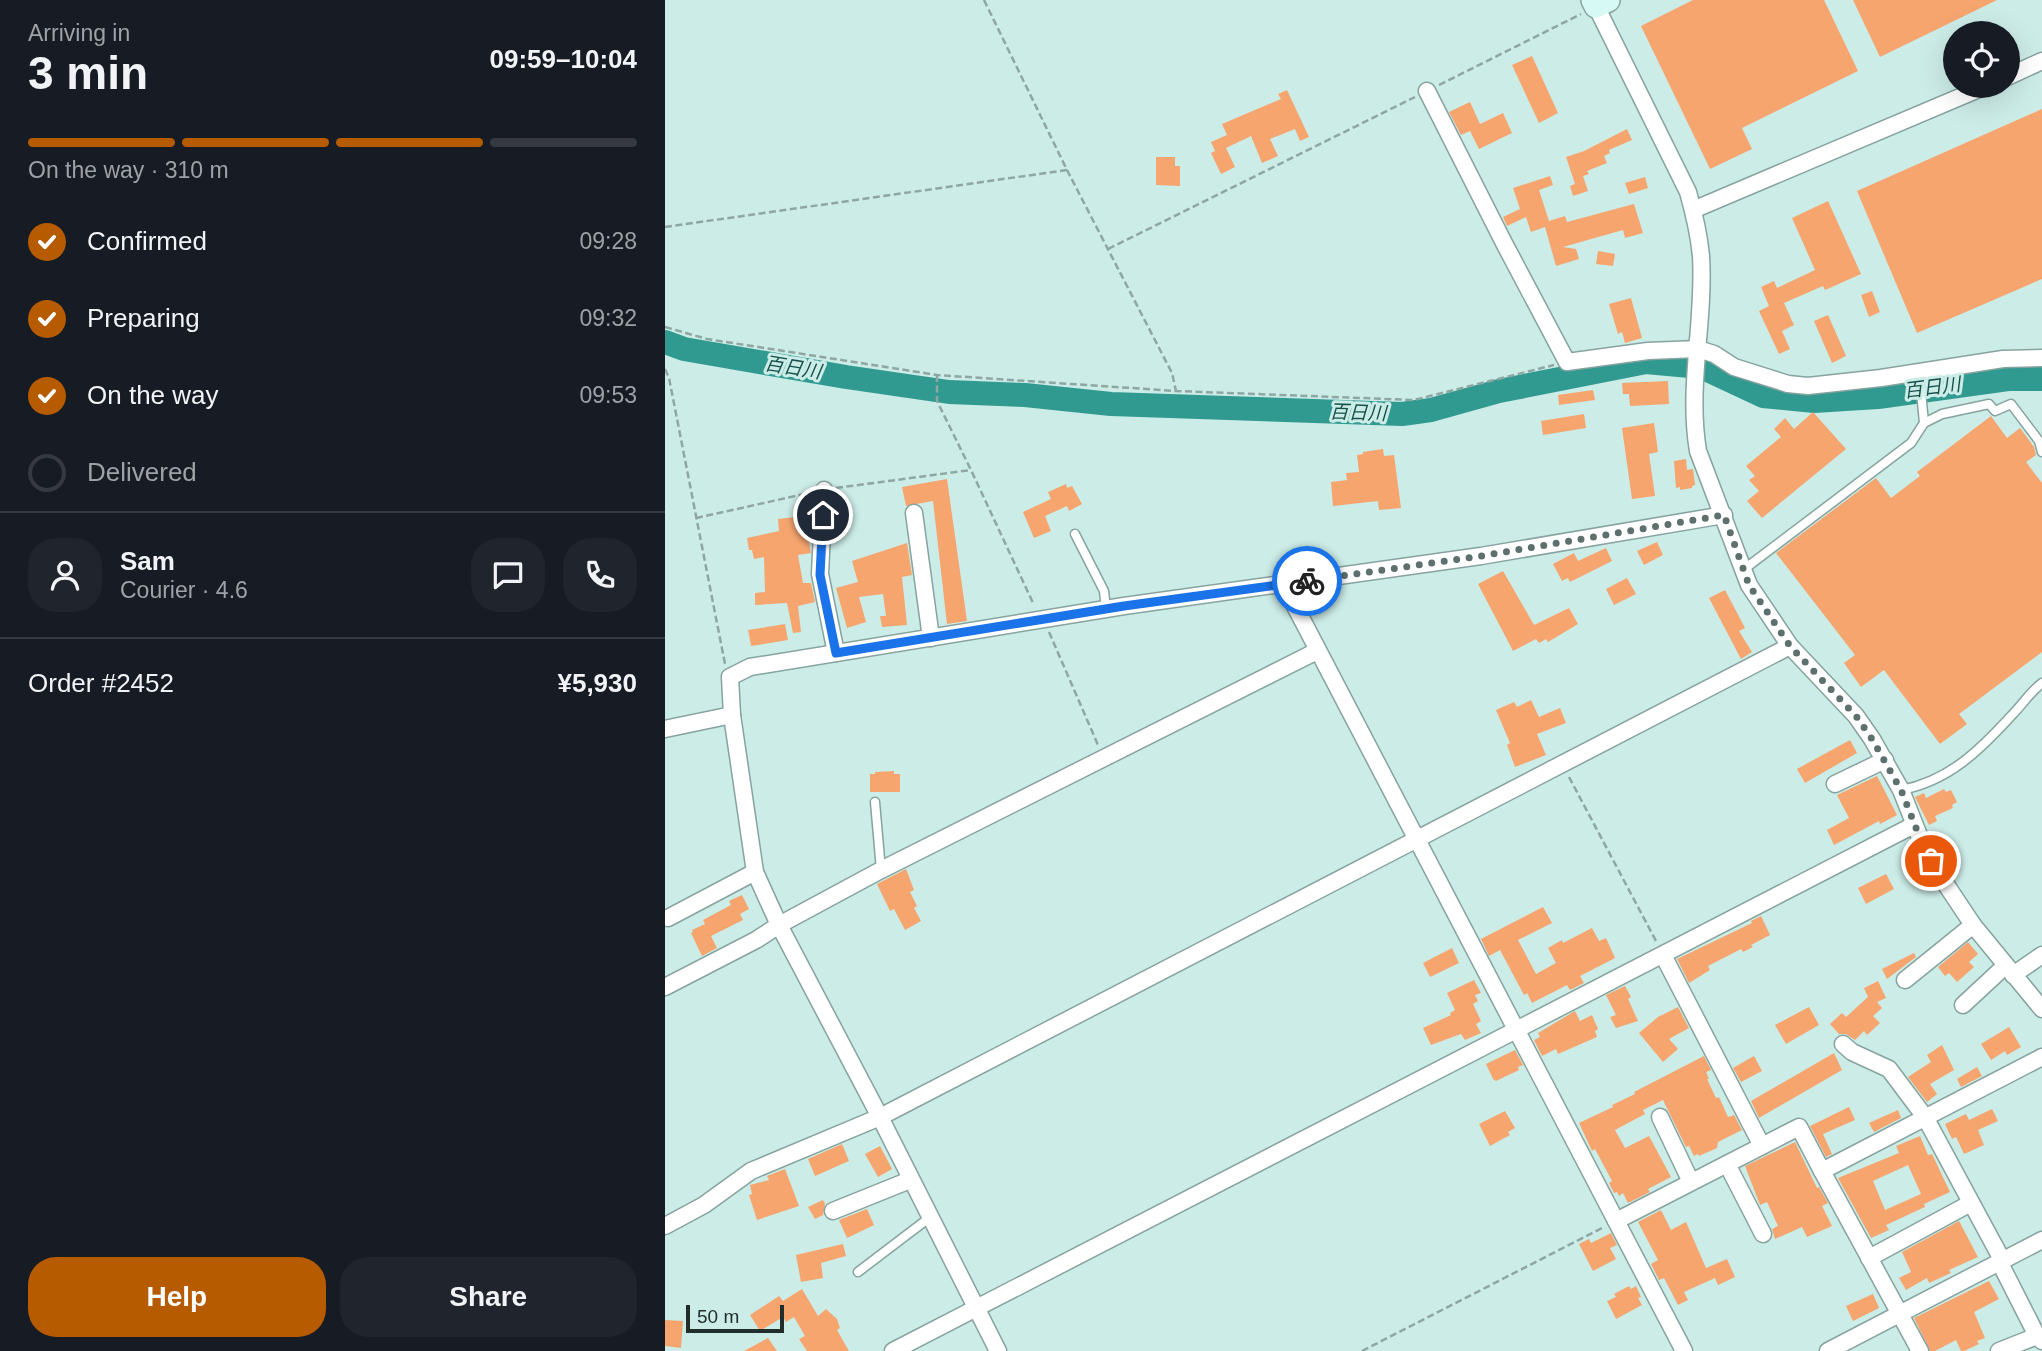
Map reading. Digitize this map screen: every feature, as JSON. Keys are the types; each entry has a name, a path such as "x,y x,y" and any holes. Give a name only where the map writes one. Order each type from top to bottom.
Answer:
{"street":[{"path":"1599,2 1688,192 1693,210 1701,256 1694,383 1695,431 1698,451 1749,585 1790,646 1856,716 1901,790 1934,866 1973,925 2042,1009"},
{"path":"2020,71 2042,61"},
{"path":"1427,91 1503,243 1567,362 1648,351 1697,352 1714,354 1734,367 1788,384 1808,386 2003,359 2042,358"},
{"path":"1693,210 1958,98"},
{"path":"824,490 820,575 836,653"},
{"path":"913,513 931,638"},
{"path":"998,1351 779,925 755,873 732,715 730,677 750,667 1106,609 1495,554 1724,515"},
{"path":"1284,585 1685,1351"},
{"path":"665,1226 704,1205 751,1171 880,1117 1790,646"},
{"path":"665,987 881,870 1317,651"},
{"path":"665,729 732,715"},
{"path":"1835,784 1885,760"},
{"path":"893,1351 1914,825"},
{"path":"668,919 755,873"},
{"path":"1905,980 1973,925"},
{"path":"1663,955 1762,1146"},
{"path":"1963,1005 2009,970 2042,956"},
{"path":"1843,1044 1852,1052 1889,1069 1926,1117 1972,1203 2040,1339 1999,1351"},
{"path":"1822,1171 2042,1057"},
{"path":"1660,1117 1691,1182"},
{"path":"1616,1221 1798,1127 1920,1351"},
{"path":"1727,1164 1763,1234"},
{"path":"833,1211 910,1180"},
{"path":"1869,1258 1972,1203"},
{"path":"1828,1351 2042,1240"}],"lane":[{"path":"1743,570 1902,451 1919,433 1924,423 1919,371"},
{"path":"1924,423 1943,414 1977,406 1989,404 1995,411 2011,404 2041,439 2042,452"},
{"path":"1075,534 1104,591 1106,609"},
{"path":"1901,790 1923,786 1946,775 1999,730 2031,691 2042,683"},
{"path":"875,802 881,870"},
{"path":"858,1272 929,1219"}],"path":[{"path":"984,0 1067,170 1172,373 1176,391"},
{"path":"1108,250 1599,2"},
{"path":"665,227 1067,170"},
{"path":"665,327 707,339 937,375 1176,391 1414,400 1567,362"},
{"path":"665,369 730,677"},
{"path":"937,375 937,401 1040,620 1049,631 1104,759"},
{"path":"1563,765 1663,955"},
{"path":"1362,1351 1616,1221"}],"building":[{"path":"1693,0 1824,0 1858,71 1742,128 1752,149 1710,169 1641,26"},
{"path":"1853,0 1997,0 1954,21 1943,21 1943,26 1880,57"},
{"path":"1532,56 1558,113 1539,123 1512,65"},
{"path":"1287,90 1309,137 1300,141 1295,129 1270,139 1278,156 1262,163 1251,136 1226,148 1235,167 1221,174 1211,153 1215,151 1211,142 1227,135 1222,124 1281,99 1278,94"},
{"path":"1470,102 1480,124 1503,113 1512,133 1479,149 1470,131 1461,135 1449,112"},
{"path":"2042,109 2042,279 1917,333 1857,191"},
{"path":"1627,129 1632,140 1609,150 1610,153 1604,156 1607,163 1587,171 1589,174 1583,176 1588,191 1573,196 1570,186 1575,184 1566,157"},
{"path":"1156,157 1175,157 1175,166 1180,166 1180,186 1156,185"},
{"path":"1550,176 1553,185 1539,190 1549,221 1565,216 1567,222 1634,204 1643,233 1625,238 1623,230 1563,247 1576,249 1579,259 1556,266 1545,227 1531,232 1526,217 1507,226 1503,217 1520,209 1513,188"},
{"path":"1645,177 1648,188 1629,194 1625,183"},
{"path":"1828,201 1861,274 1825,290 1823,286 1784,303 1794,325 1782,331 1790,349 1779,354 1759,311 1769,306 1761,287 1774,281 1777,288 1815,270 1792,218"},
{"path":"1598,251 1615,254 1613,266 1596,264"},
{"path":"1872,291 1880,312 1869,317 1861,295"},
{"path":"1631,298 1642,338 1625,343 1622,332 1618,334 1609,304"},
{"path":"1828,315 1846,356 1832,363 1814,321"},
{"path":"1668,381 1669,404 1630,406 1629,394 1623,394 1622,383"},
{"path":"1593,390 1595,400 1559,405 1558,395"},
{"path":"1813,412 1846,449 1762,518 1747,501 1759,491 1749,480 1755,476 1746,466 1781,437 1774,429 1785,418 1794,429"},
{"path":"1584,414 1586,428 1543,435 1541,421"},
{"path":"1991,416 2007,438 2020,428 2034,447 2036,455 2026,462 2042,483 2042,652 1959,714 1967,724 1940,744 1884,670 1861,687 1844,663 1855,655 1776,553 1876,478 1891,498 1920,476 1917,472"},
{"path":"1654,423 1658,452 1649,454 1655,496 1632,499 1622,428"},
{"path":"1383,449 1384,456 1394,455 1401,508 1379,510 1378,501 1333,506 1331,482 1347,480 1346,473 1359,472 1357,455"},
{"path":"1686,459 1687,470 1693,469 1695,485 1680,490 1680,487 1676,488 1674,461"},
{"path":"947,479 967,621 947,624 933,501 906,506 902,487"},
{"path":"1066,484 1067,488 1072,486 1082,504 1069,511 1067,506 1045,516 1051,531 1034,538 1023,512 1051,499 1048,492"},
{"path":"804,516 811,553 798,555 803,583 811,583 815,602 798,606 801,632 793,633 787,603 755,605 755,593 765,592 764,557 754,559 747,538 779,531 778,519"},
{"path":"1657,542 1663,555 1644,565 1637,551"},
{"path":"907,543 912,575 902,577 907,625 882,627 880,616 886,616 883,594 859,597 866,622 847,628 836,588 858,582 852,561"},
{"path":"1606,548 1612,561 1570,582 1568,578 1562,581 1553,564 1574,553 1578,561"},
{"path":"1503,571 1534,625 1569,608 1578,624 1548,642 1546,639 1539,643 1536,639 1513,651 1478,584"},
{"path":"1627,578 1636,594 1614,605 1606,589"},
{"path":"1725,590 1745,628 1739,631 1752,652 1741,659 1709,598"},
{"path":"785,624 788,640 751,646 748,630"},
{"path":"1531,700 1539,717 1560,708 1566,723 1537,734 1546,755 1515,767 1507,745 1510,743 1496,710 1514,702 1517,707"},
{"path":"1850,740 1857,753 1805,783 1797,769"},
{"path":"894,771 894,774 900,774 900,792 870,792 870,774"},
{"path":"1877,776 1897,815 1880,824 1879,821 1834,845 1827,830 1849,818 1837,795"},
{"path":"1944,789 1946,792 1951,790 1957,802 1952,805 1953,808 1935,816 1937,821 1929,825 1915,797 1924,793 1926,798"},
{"path":"906,869 914,890 910,892 917,906 914,908 921,921 905,930 894,909 890,911 877,884"},
{"path":"1886,874 1894,889 1866,904 1858,888"},
{"path":"742,895 749,909 740,914 743,920 711,936 717,948 702,956 692,930 705,924 703,920 731,905 729,901"},
{"path":"1543,907 1552,923 1518,940 1536,974 1556,963 1548,948 1592,928 1599,941 1606,938 1615,958 1580,976 1584,983 1570,990 1567,985 1532,1003 1527,993 1524,995 1500,950 1489,956 1481,939"},
{"path":"1761,916 1770,935 1743,952 1741,949 1708,966 1710,970 1689,983 1677,959 1752,923 1751,921"},
{"path":"1968,942 1978,954 1969,962 1974,967 1957,982 1949,973 1945,976 1938,967"},
{"path":"1452,948 1459,963 1430,977 1423,963"},
{"path":"1914,953 1916,957 1887,979 1882,969"},
{"path":"1474,980 1481,993 1475,995 1478,1001 1473,1004 1481,1021 1476,1024 1481,1033 1465,1040 1461,1034 1431,1045 1423,1028 1451,1015 1455,1010 1447,993"},
{"path":"1878,981 1886,998 1877,1002 1882,1008 1873,1016 1880,1023 1867,1035 1864,1031 1855,1040 1846,1034 1839,1034 1830,1024 1842,1013 1846,1017 1868,997 1864,988"},
{"path":"1625,986 1638,1021 1616,1028 1610,1017 1616,1015 1606,995"},
{"path":"1678,1007 1689,1028 1669,1039 1678,1049 1663,1062 1639,1033 1658,1017"},
{"path":"1809,1007 1819,1025 1786,1044 1775,1025"},
{"path":"1575,1011 1580,1021 1592,1015 1598,1029 1595,1031 1597,1037 1558,1054 1556,1049 1542,1056 1534,1040 1540,1037 1538,1033"},
{"path":"2009,1027 2021,1047 2007,1055 2005,1051 1991,1060 1981,1044"},
{"path":"1942,1045 1954,1070 1930,1084 1937,1094 1927,1102 1908,1077 1931,1062 1927,1055"},
{"path":"1515,1050 1523,1065 1518,1067 1519,1070 1496,1081 1493,1079 1486,1064"},
{"path":"1834,1053 1842,1070 1759,1118 1751,1101"},
{"path":"1704,1056 1711,1070 1706,1072 1707,1079 1716,1098 1719,1097 1728,1117 1734,1115 1742,1130 1718,1142 1717,1148 1694,1156 1689,1146 1686,1147 1663,1100 1643,1110 1645,1114 1615,1130 1625,1148 1649,1136 1671,1177 1628,1203 1623,1193 1619,1196 1617,1192 1614,1193 1609,1183 1612,1181 1595,1149 1592,1151 1579,1123"},
{"path":"1754,1056 1762,1071 1741,1082 1733,1068"},
{"path":"1977,1067 1982,1076 1961,1087 1957,1079"},
{"path":"1849,1107 1855,1120 1823,1134 1832,1154 1826,1157 1810,1126"},
{"path":"1992,1109 1998,1121 1978,1130 1984,1145 1964,1154 1956,1137 1952,1139 1945,1124 1966,1114 1969,1120"},
{"path":"1898,1110 1901,1118 1874,1132 1869,1123"},
{"path":"1505,1111 1515,1128 1508,1132 1510,1135 1490,1146 1479,1124"},
{"path":"1920,1136 1950,1192 1886,1225 1889,1230 1871,1238 1838,1178 1899,1153 1896,1146","holes":["1908,1165 1921,1194 1885,1210 1873,1181"]},
{"path":"1795,1142 1817,1188 1819,1187 1828,1203 1822,1206 1832,1226 1807,1237 1802,1227 1775,1239 1772,1229 1778,1226 1767,1202 1760,1205 1745,1166"},
{"path":"842,1144 849,1161 815,1176 808,1159"},
{"path":"880,1146 892,1169 878,1177 865,1154"},
{"path":"785,1169 799,1206 757,1220 749,1195 752,1194 750,1185 769,1180 767,1176"},
{"path":"823,1200 823,1215 815,1219 808,1207"},
{"path":"867,1209 874,1225 847,1238 839,1220"},
{"path":"1661,1210 1671,1230 1686,1222 1706,1268 1727,1259 1735,1277 1718,1285 1715,1278 1684,1292 1688,1300 1678,1305 1664,1278 1659,1280 1651,1264 1658,1260 1638,1222"},
{"path":"1959,1221 1978,1257 1949,1270 1951,1273 1929,1283 1927,1278 1906,1290 1899,1278 1911,1272 1902,1252"},
{"path":"1611,1233 1617,1245 1610,1248 1616,1259 1593,1271 1579,1244 1589,1239 1591,1243"},
{"path":"843,1244 846,1256 821,1263 823,1278 801,1282 796,1255"},
{"path":"1989,1281 1999,1299 1974,1312 1985,1338 1964,1351 1961,1351 1956,1340 1930,1351 1914,1318"},
{"path":"1629,1286 1631,1289 1636,1286 1642,1305 1616,1319 1607,1301"},
{"path":"802,1289 818,1316 826,1309 837,1319 840,1328 837,1330 849,1351 807,1351 799,1339 805,1336 794,1317 786,1322 783,1317 760,1331 750,1315 779,1296 783,1301"},
{"path":"1873,1294 1879,1308 1853,1321 1846,1306"},
{"path":"665,1320 683,1321 681,1348 665,1346"},
{"path":"768,1338 777,1351 744,1351"}],"waterway":[{"name":"百日川","path":"665,342 684,349 949,392 1025,395 1111,404 1402,414 1431,410 1499,391 1646,362 1701,367 1763,396 1814,401 1878,397 2008,379 2042,379"}],"way so far":[{"path":"1307,581 1481,556 1724,515 1749,585 1790,646 1856,716 1872,739 1901,790 1931,861"}],"route":[{"path":"823,515 820,575 836,653 1124,606 1307,581"}]}
